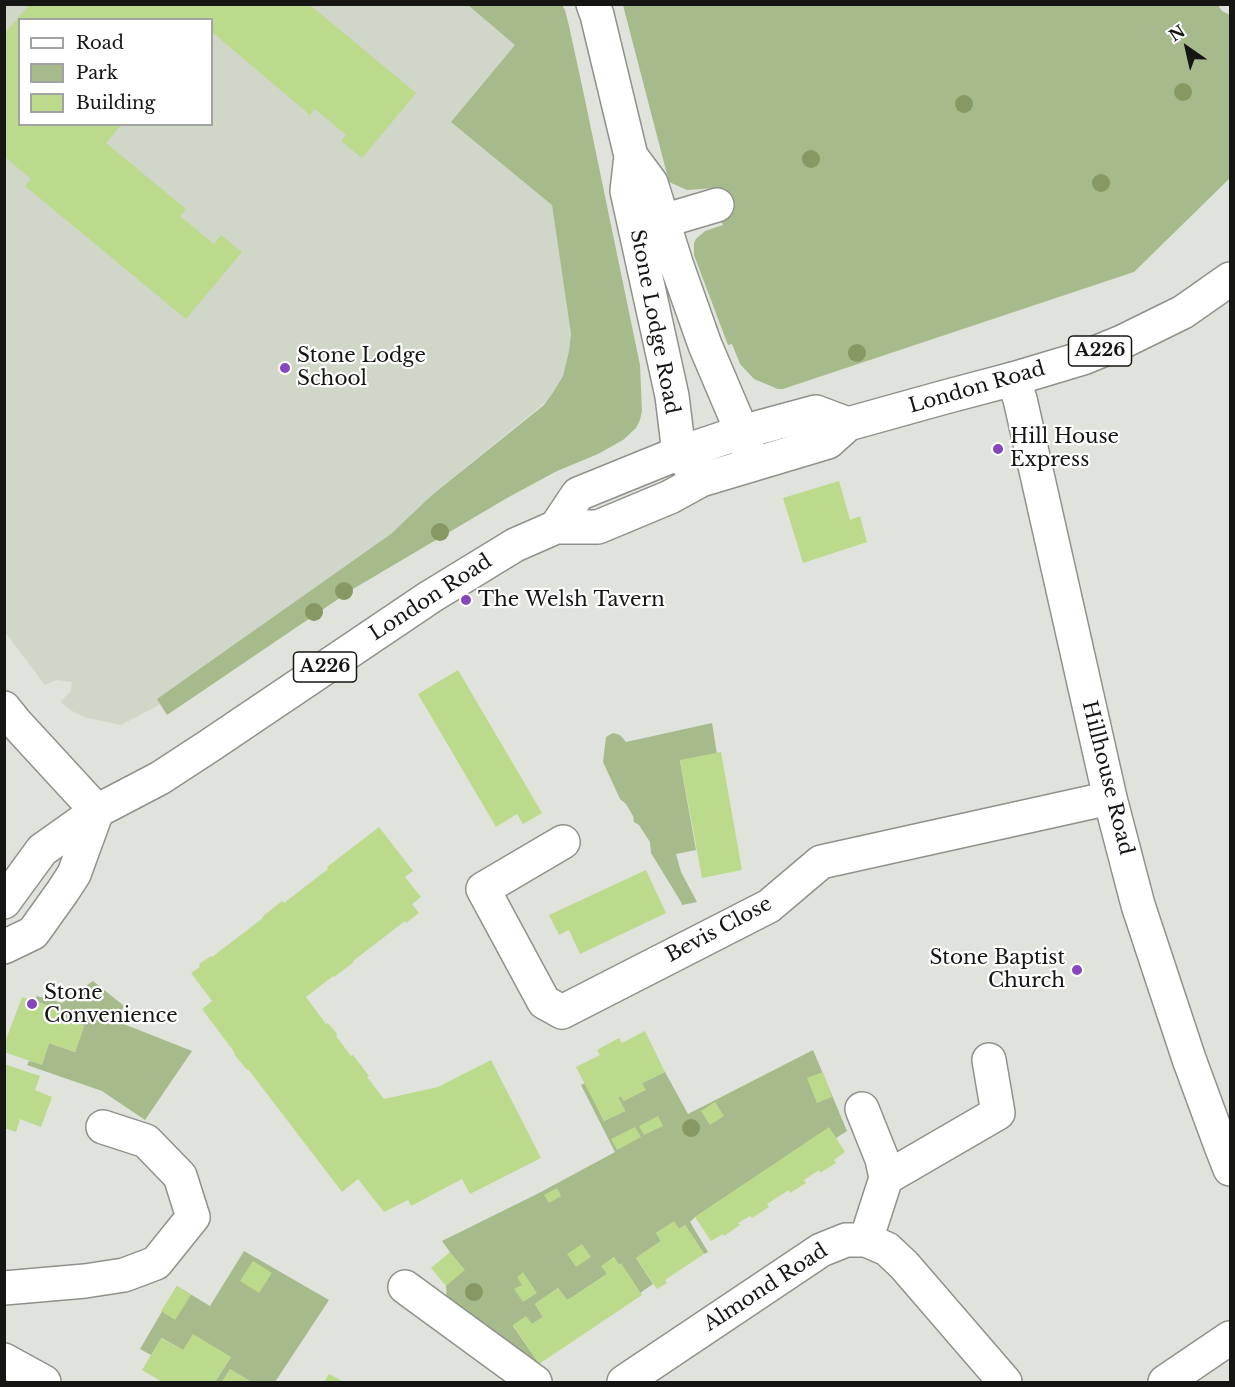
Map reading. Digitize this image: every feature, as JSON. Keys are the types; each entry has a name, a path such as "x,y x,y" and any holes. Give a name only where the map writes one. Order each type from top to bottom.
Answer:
{"street":[{"name":"Stone Lodge Road","path":"593,4 631,156 627,191 672,396 679,453"},
{"name":"Stone Lodge Road","path":"631,156 651,183 709,356 742,432 752,464"},
{"path":"663,221 717,205"},
{"name":"London Road","path":"4,902 42,850 97,811 160,778 451,584 515,545 556,527 598,527 701,480 828,442 848,424 1083,358 1183,312 1230,279"},
{"name":"Hillhouse Road","path":"1013,379 1020,399 1110,798 1138,905 1189,1059 1230,1168"},
{"path":"556,527 578,494 679,453 742,432 816,412 848,424"},
{"path":"679,453 701,480"},
{"path":"4,708 97,811 74,874 63,891 33,933 4,947"},
{"name":"Bevis Close","path":"563,842 483,889 544,1002 562,1012 769,906 821,862 1110,798"},
{"path":"886,1179 998,1113 989,1060"},
{"path":"861,1109 882,1159 886,1179 866,1240 887,1249 904,1265 1005,1383"},
{"path":"4,1288 85,1281 135,1271 156,1263 193,1217 180,1176 146,1141 103,1127"},
{"name":"Almond Road","path":"644,1377 821,1250 846,1240 866,1240"},
{"path":"405,1287 535,1383"},
{"path":"1165,1383 1230,1338"},
{"path":"4,1360 44,1383"}],"shaded area":[{"name":"Stone Lodge School","path":"5,5 476,5 514,36 552,205 571,334 563,376 549,399 432,495 397,530 159,705 121,725 87,718 61,703 71,691 72,682 56,680 45,685 5,632"}],"green space":[{"path":"468,5 562,5 565,10 640,365 642,411 640,420 636,428 623,440 507,498 353,589 167,715 157,699 391,534 432,495 544,405 563,376 571,334 552,205 451,122 515,45"},
{"path":"623,5 1218,5 1222,11 1230,15 1230,178 1134,272 778,389 754,379 740,364 732,344 728,345 694,255 696,239 705,231 723,225 716,188 687,190 669,182"},
{"path":"712,723 717,754 680,761 696,850 676,854 681,872 697,902 682,905 651,853 650,842 639,825 634,822 626,804 620,799 603,762 606,737 613,733 620,735 626,742"},
{"path":"93,981 124,1006 116,1021 192,1051 145,1120 102,1091 27,1065 29,1061 42,1064 49,1043 75,1052 84,1026 59,1017 61,1010 35,1001 37,996 62,1003"},
{"path":"813,1050 847,1131 836,1138 829,1128 695,1217 690,1222 708,1252 704,1254 685,1225 679,1229 674,1222 656,1233 661,1241 636,1258 653,1284 640,1293 614,1257 602,1266 607,1274 571,1298 567,1300 558,1288 535,1304 543,1317 532,1324 526,1317 513,1326 538,1362 532,1366 447,1303 446,1286 450,1252 442,1241 615,1152 581,1085 585,1083 604,1121 625,1111 618,1097 621,1096 624,1101 642,1083 665,1072 688,1114"},
{"path":"244,1251 329,1300 275,1382 251,1382 230,1369 222,1382 215,1382 231,1357 183,1350 162,1338 151,1355 140,1349 177,1286 210,1306"}],"building":[{"path":"29,5 310,5 416,93 362,158 341,141 346,135 315,109 310,115 213,33 213,18 18,18 18,126 120,126 106,143 186,209 180,216 214,244 221,235 242,252 186,319 25,186 31,179 4,156 4,34"},
{"path":"839,481 850,520 860,516 867,542 803,563 783,498"},
{"path":"458,670 542,813 523,824 517,814 496,827 418,694"},
{"path":"721,752 742,870 702,878 680,760"},
{"path":"379,827 413,871 405,877 421,897 412,904 419,913 406,923 405,921 306,997 326,1024 328,1023 337,1034 336,1036 369,1076 367,1077 384,1099 438,1087 491,1060 541,1158 470,1194 462,1179 411,1206 408,1200 384,1212 358,1179 342,1192 234,1054 202,1009 212,1001 191,973 200,967 199,964 212,957 282,901 284,903"},
{"path":"646,870 666,913 580,954 569,930 559,935 549,915"},
{"path":"22,997 62,1010 59,1017 84,1026 75,1052 49,1043 42,1065 4,1052 4,1045"},
{"path":"645,1031 665,1072 642,1083 646,1090 624,1101 621,1096 618,1097 625,1111 604,1121 576,1067 600,1055 597,1050 619,1038 622,1043"},
{"path":"4,1064 40,1076 35,1090 52,1097 41,1127 20,1119 16,1132 4,1128"},
{"path":"823,1072 832,1097 817,1103 807,1078"},
{"path":"715,1102 724,1116 710,1125 701,1111"},
{"path":"658,1116 663,1126 644,1135 639,1126"},
{"path":"635,1127 641,1137 617,1150 611,1139"},
{"path":"829,1127 845,1152 834,1160 836,1163 820,1173 819,1170 804,1180 806,1183 790,1193 789,1190 767,1204 769,1207 752,1218 750,1216 738,1223 740,1225 724,1236 723,1234 711,1241 695,1217"},
{"path":"557,1188 561,1196 549,1203 544,1195"},
{"path":"674,1221 679,1229 685,1225 704,1254 665,1280 667,1283 657,1289 636,1258 661,1241 656,1233"},
{"path":"582,1244 591,1257 576,1267 567,1254"},
{"path":"450,1252 465,1270 446,1286 431,1268"},
{"path":"614,1257 619,1265 621,1263 642,1295 539,1364 513,1325 526,1316 532,1324 543,1317 535,1304 558,1288 567,1300 607,1274 601,1266"},
{"path":"253,1261 272,1273 259,1293 240,1281"},
{"path":"523,1272 537,1293 523,1302 514,1289 522,1285 517,1277"},
{"path":"177,1286 191,1295 175,1320 161,1311"},
{"path":"193,1334 231,1357 215,1382 162,1382 142,1370 161,1338 183,1350"},
{"path":"230,1369 251,1382 222,1382"},
{"path":"329,1374 344,1382 324,1382"}],"place":[{"name":"Stone Lodge School","path":"285,368"},
{"name":"Hill House Express","path":"998,449"},
{"name":"The Welsh Tavern","path":"466,600"},
{"name":"Stone Baptist Church","path":"1077,970"},
{"name":"Stone Convenience","path":"32,1004"}]}
